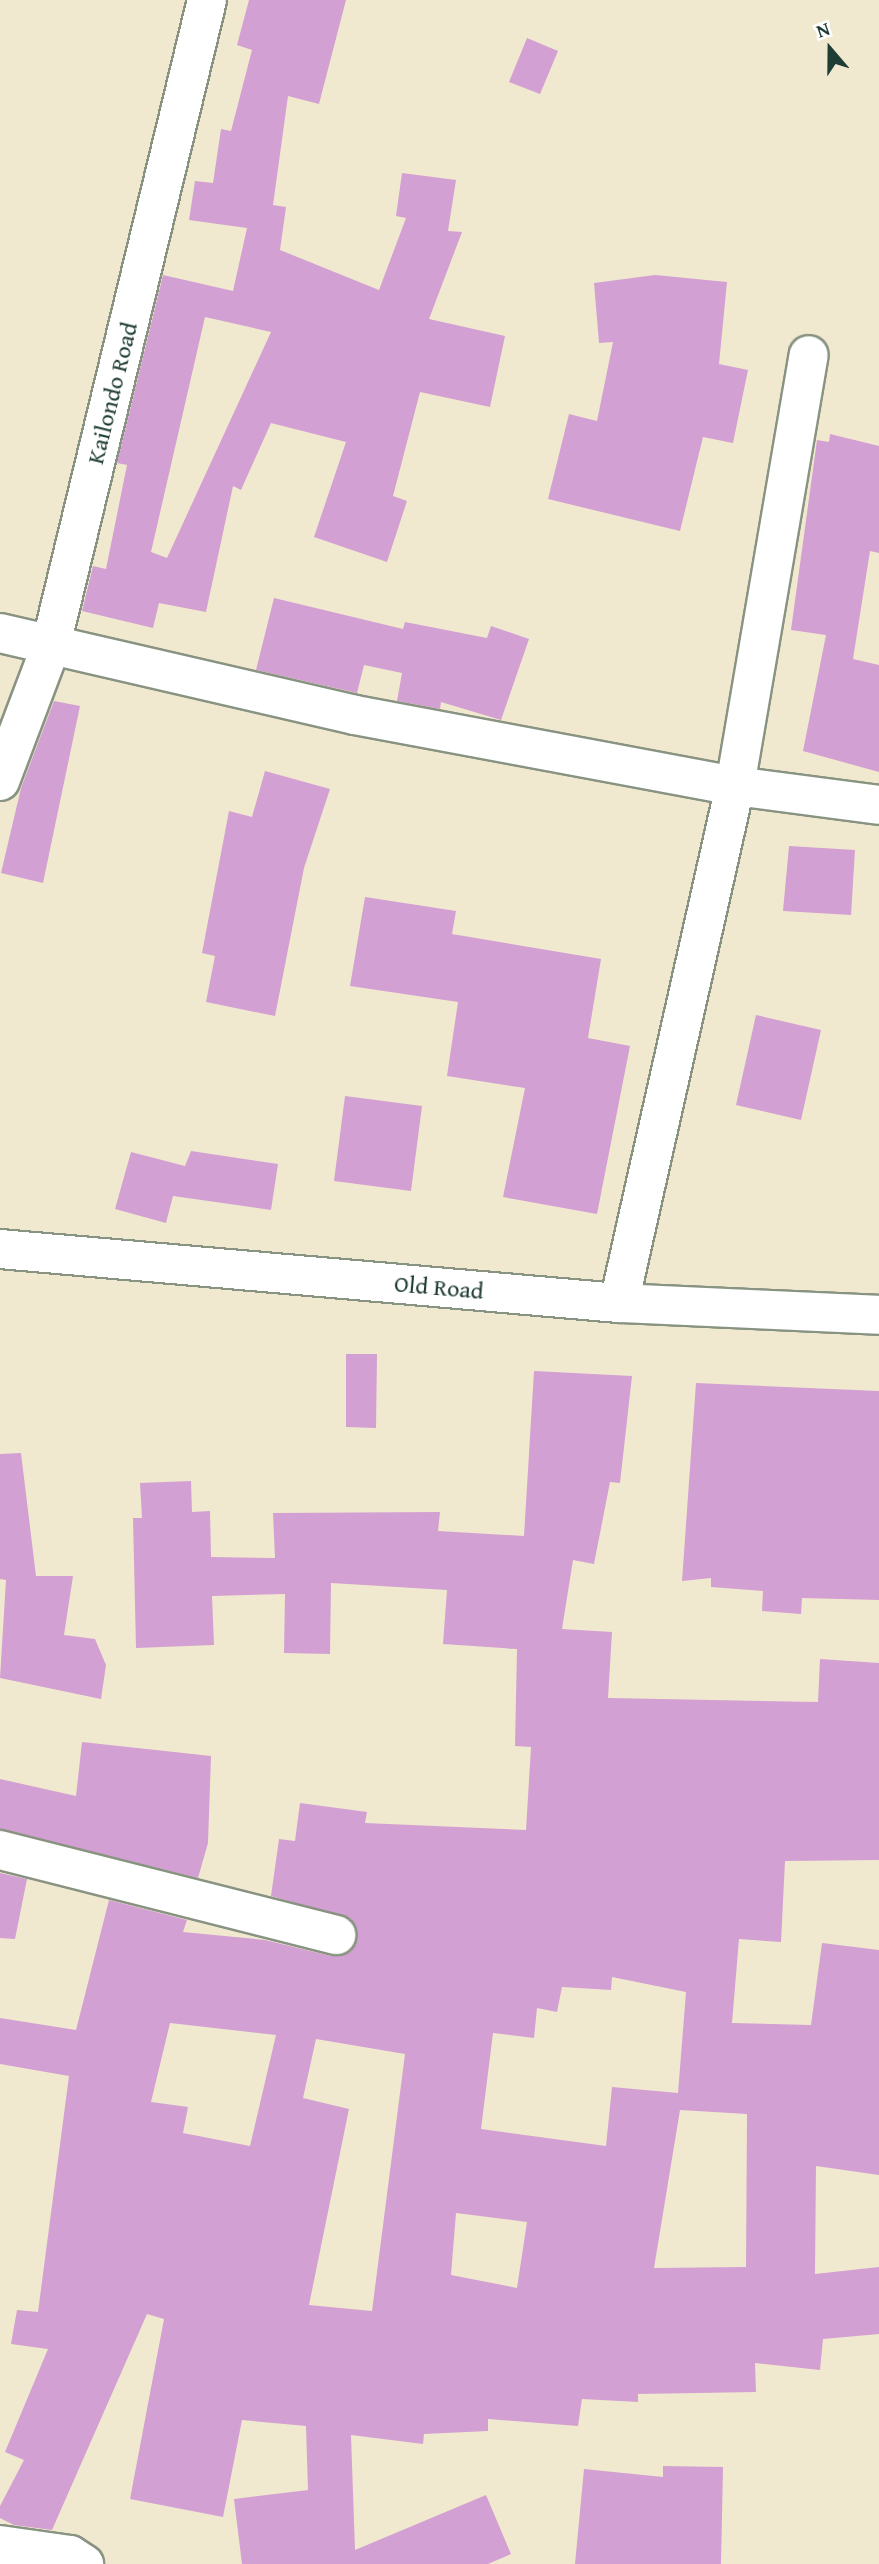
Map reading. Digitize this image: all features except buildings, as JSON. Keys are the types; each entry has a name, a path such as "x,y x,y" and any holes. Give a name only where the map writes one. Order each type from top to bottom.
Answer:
{"street":[{"name":"Kailondo Road","path":"0,781 50,649 207,0"},
{"path":"619,1303 735,786 809,355"},
{"path":"0,633 50,649 355,715 478,733 735,786 879,805"},
{"name":"Old Road","path":"0,1249 619,1303 879,1315"},
{"path":"0,1850 336,1935"},
{"path":"0,2545 70,2555 84,2564"}]}
